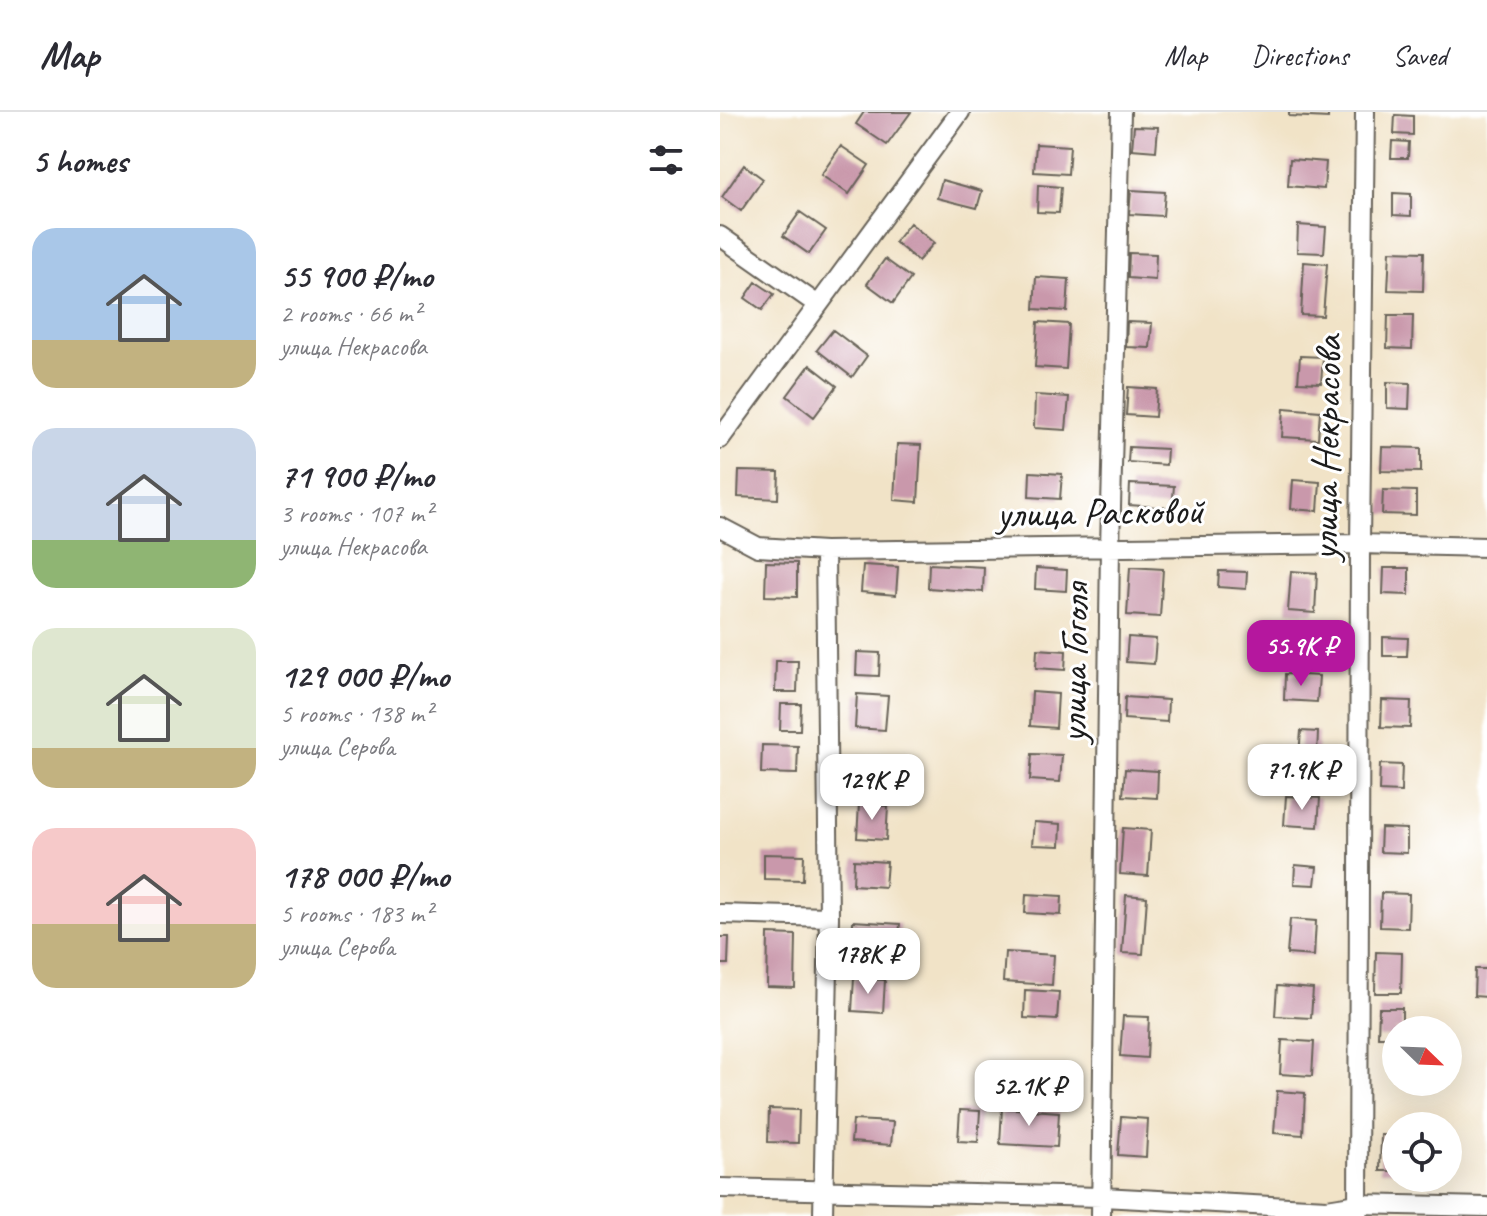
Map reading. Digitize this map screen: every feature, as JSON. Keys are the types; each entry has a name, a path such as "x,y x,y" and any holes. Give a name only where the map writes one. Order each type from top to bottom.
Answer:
{"street":[{"path":"720,439 960,112"},
{"name":"улица Гоголя","path":"1102,1206 1110,547 1121,112"},
{"name":"улица Некрасова","path":"1358,1210 1365,112"},
{"path":"720,236 818,305"},
{"name":"улица Расковой","path":"720,527 758,547 825,551 1360,544 1487,547"},
{"path":"823,1216 829,917 825,551"},
{"path":"720,914 829,917"},
{"path":"720,1188 823,1190 1102,1206 1358,1210 1487,1207"}],"building":[{"path":"864,112 911,112 887,145 856,124"},
{"path":"1289,112 1328,112 1328,118 1289,116"},
{"path":"1395,115 1413,116 1413,135 1394,134"},
{"path":"1134,126 1158,127 1156,151 1132,149"},
{"path":"1392,141 1409,142 1408,158 1391,158"},
{"path":"1036,144 1070,146 1068,174 1034,172"},
{"path":"841,146 869,165 849,194 821,175"},
{"path":"1290,159 1326,162 1324,189 1288,186"},
{"path":"744,165 763,179 741,211 722,197"},
{"path":"942,180 982,191 977,208 937,198"},
{"path":"1038,185 1061,187 1059,213 1037,212"},
{"path":"1131,190 1165,192 1163,216 1129,214"},
{"path":"1393,193 1411,194 1411,216 1393,215"},
{"path":"800,212 826,230 809,254 783,236"},
{"path":"910,223 934,243 918,261 895,242"},
{"path":"1298,225 1326,227 1324,253 1297,252"},
{"path":"1390,251 1424,252 1423,291 1388,290"},
{"path":"1129,253 1156,254 1155,280 1128,278"},
{"path":"885,259 911,278 893,303 867,284"},
{"path":"1304,262 1327,264 1323,316 1301,315"},
{"path":"1036,277 1069,279 1067,311 1034,309"},
{"path":"756,282 774,294 762,310 745,298"},
{"path":"1388,315 1413,315 1412,349 1387,348"},
{"path":"1038,322 1069,324 1066,369 1035,367"},
{"path":"1127,322 1152,323 1150,348 1126,347"},
{"path":"833,330 867,356 852,377 817,350"},
{"path":"1300,356 1323,357 1321,383 1298,382"},
{"path":"810,365 837,386 814,417 787,396"},
{"path":"1387,382 1410,383 1409,409 1387,408"},
{"path":"1128,387 1157,389 1155,417 1126,415"},
{"path":"1035,395 1069,397 1066,430 1034,428"},
{"path":"1284,408 1320,411 1318,439 1282,437"},
{"path":"897,444 921,445 918,502 894,500"},
{"path":"1129,447 1167,449 1166,465 1128,462"},
{"path":"1382,447 1421,448 1421,472 1381,471"},
{"path":"739,471 779,472 778,499 738,497"},
{"path":"1030,472 1062,474 1060,499 1029,497"},
{"path":"1293,480 1320,482 1318,511 1291,509"},
{"path":"1130,484 1174,486 1172,508 1129,505"},
{"path":"1383,490 1416,491 1416,515 1382,514"},
{"path":"766,562 797,563 797,597 765,596"},
{"path":"929,564 984,567 983,592 928,588"},
{"path":"863,565 898,567 896,595 861,592"},
{"path":"1130,567 1163,569 1160,617 1127,615"},
{"path":"1036,568 1067,570 1066,591 1035,589"},
{"path":"1384,568 1409,568 1409,595 1383,594"},
{"path":"1219,571 1247,572 1246,589 1218,587"},
{"path":"1291,571 1317,573 1315,613 1288,611"},
{"path":"1128,637 1156,639 1154,664 1126,662"},
{"path":"1383,637 1408,638 1407,656 1383,656"},
{"path":"1037,649 1066,651 1065,670 1036,668"},
{"path":"857,652 880,653 879,676 856,675"},
{"path":"776,661 798,661 797,692 775,692"},
{"path":"1285,674 1319,676 1317,702 1284,700"},
{"path":"1032,692 1058,694 1056,728 1030,726"},
{"path":"857,694 888,696 885,730 855,728"},
{"path":"1125,697 1168,700 1167,722 1124,719"},
{"path":"1382,700 1411,701 1410,728 1381,727"},
{"path":"781,704 801,704 800,730 780,730"},
{"path":"1301,731 1318,732 1317,756 1299,755"},
{"path":"762,745 798,746 797,774 761,773"},
{"path":"1032,754 1062,755 1060,782 1030,780"},
{"path":"859,762 883,764 881,784 858,782"},
{"path":"1380,764 1402,765 1401,792 1379,791"},
{"path":"1125,769 1158,771 1157,798 1123,796"},
{"path":"1286,796 1320,798 1318,827 1284,825"},
{"path":"859,804 888,806 886,840 857,838"},
{"path":"1034,822 1061,824 1060,846 1032,845"},
{"path":"1123,828 1151,830 1148,876 1120,874"},
{"path":"1381,828 1407,829 1407,853 1380,852"},
{"path":"764,854 804,855 803,880 764,879"},
{"path":"854,860 887,862 885,887 853,885"},
{"path":"1295,865 1317,867 1315,885 1294,884"},
{"path":"1381,893 1409,894 1408,928 1380,927"},
{"path":"1026,894 1062,896 1061,915 1025,913"},
{"path":"1126,895 1147,897 1143,954 1122,953"},
{"path":"1290,919 1316,921 1314,956 1287,954"},
{"path":"853,921 900,924 898,951 852,948"},
{"path":"768,934 796,935 795,988 767,987"},
{"path":"720,937 729,937 728,964 720,964"},
{"path":"1005,952 1054,955 1052,985 1003,982"},
{"path":"1376,952 1402,953 1401,993 1375,993"},
{"path":"1475,969 1487,969 1487,997 1474,996"},
{"path":"854,978 885,980 883,1013 852,1011"},
{"path":"1277,986 1313,989 1311,1018 1275,1016"},
{"path":"1025,990 1059,992 1057,1020 1024,1018"},
{"path":"1379,1008 1402,1008 1402,1016 1382,1016 1382,1037 1378,1037"},
{"path":"1123,1016 1149,1017 1147,1058 1120,1056"},
{"path":"1282,1040 1314,1042 1312,1076 1280,1074"},
{"path":"1277,1091 1305,1093 1303,1135 1274,1133"},
{"path":"1002,1108 1059,1112 1057,1147 1000,1144"},
{"path":"769,1109 799,1110 798,1143 768,1142"},
{"path":"960,1110 980,1111 978,1142 958,1141"},
{"path":"1121,1117 1148,1119 1146,1157 1118,1155"},
{"path":"853,1120 893,1122 891,1145 851,1142"},
{"path":"1381,1135 1382,1171 1380,1171"}]}
